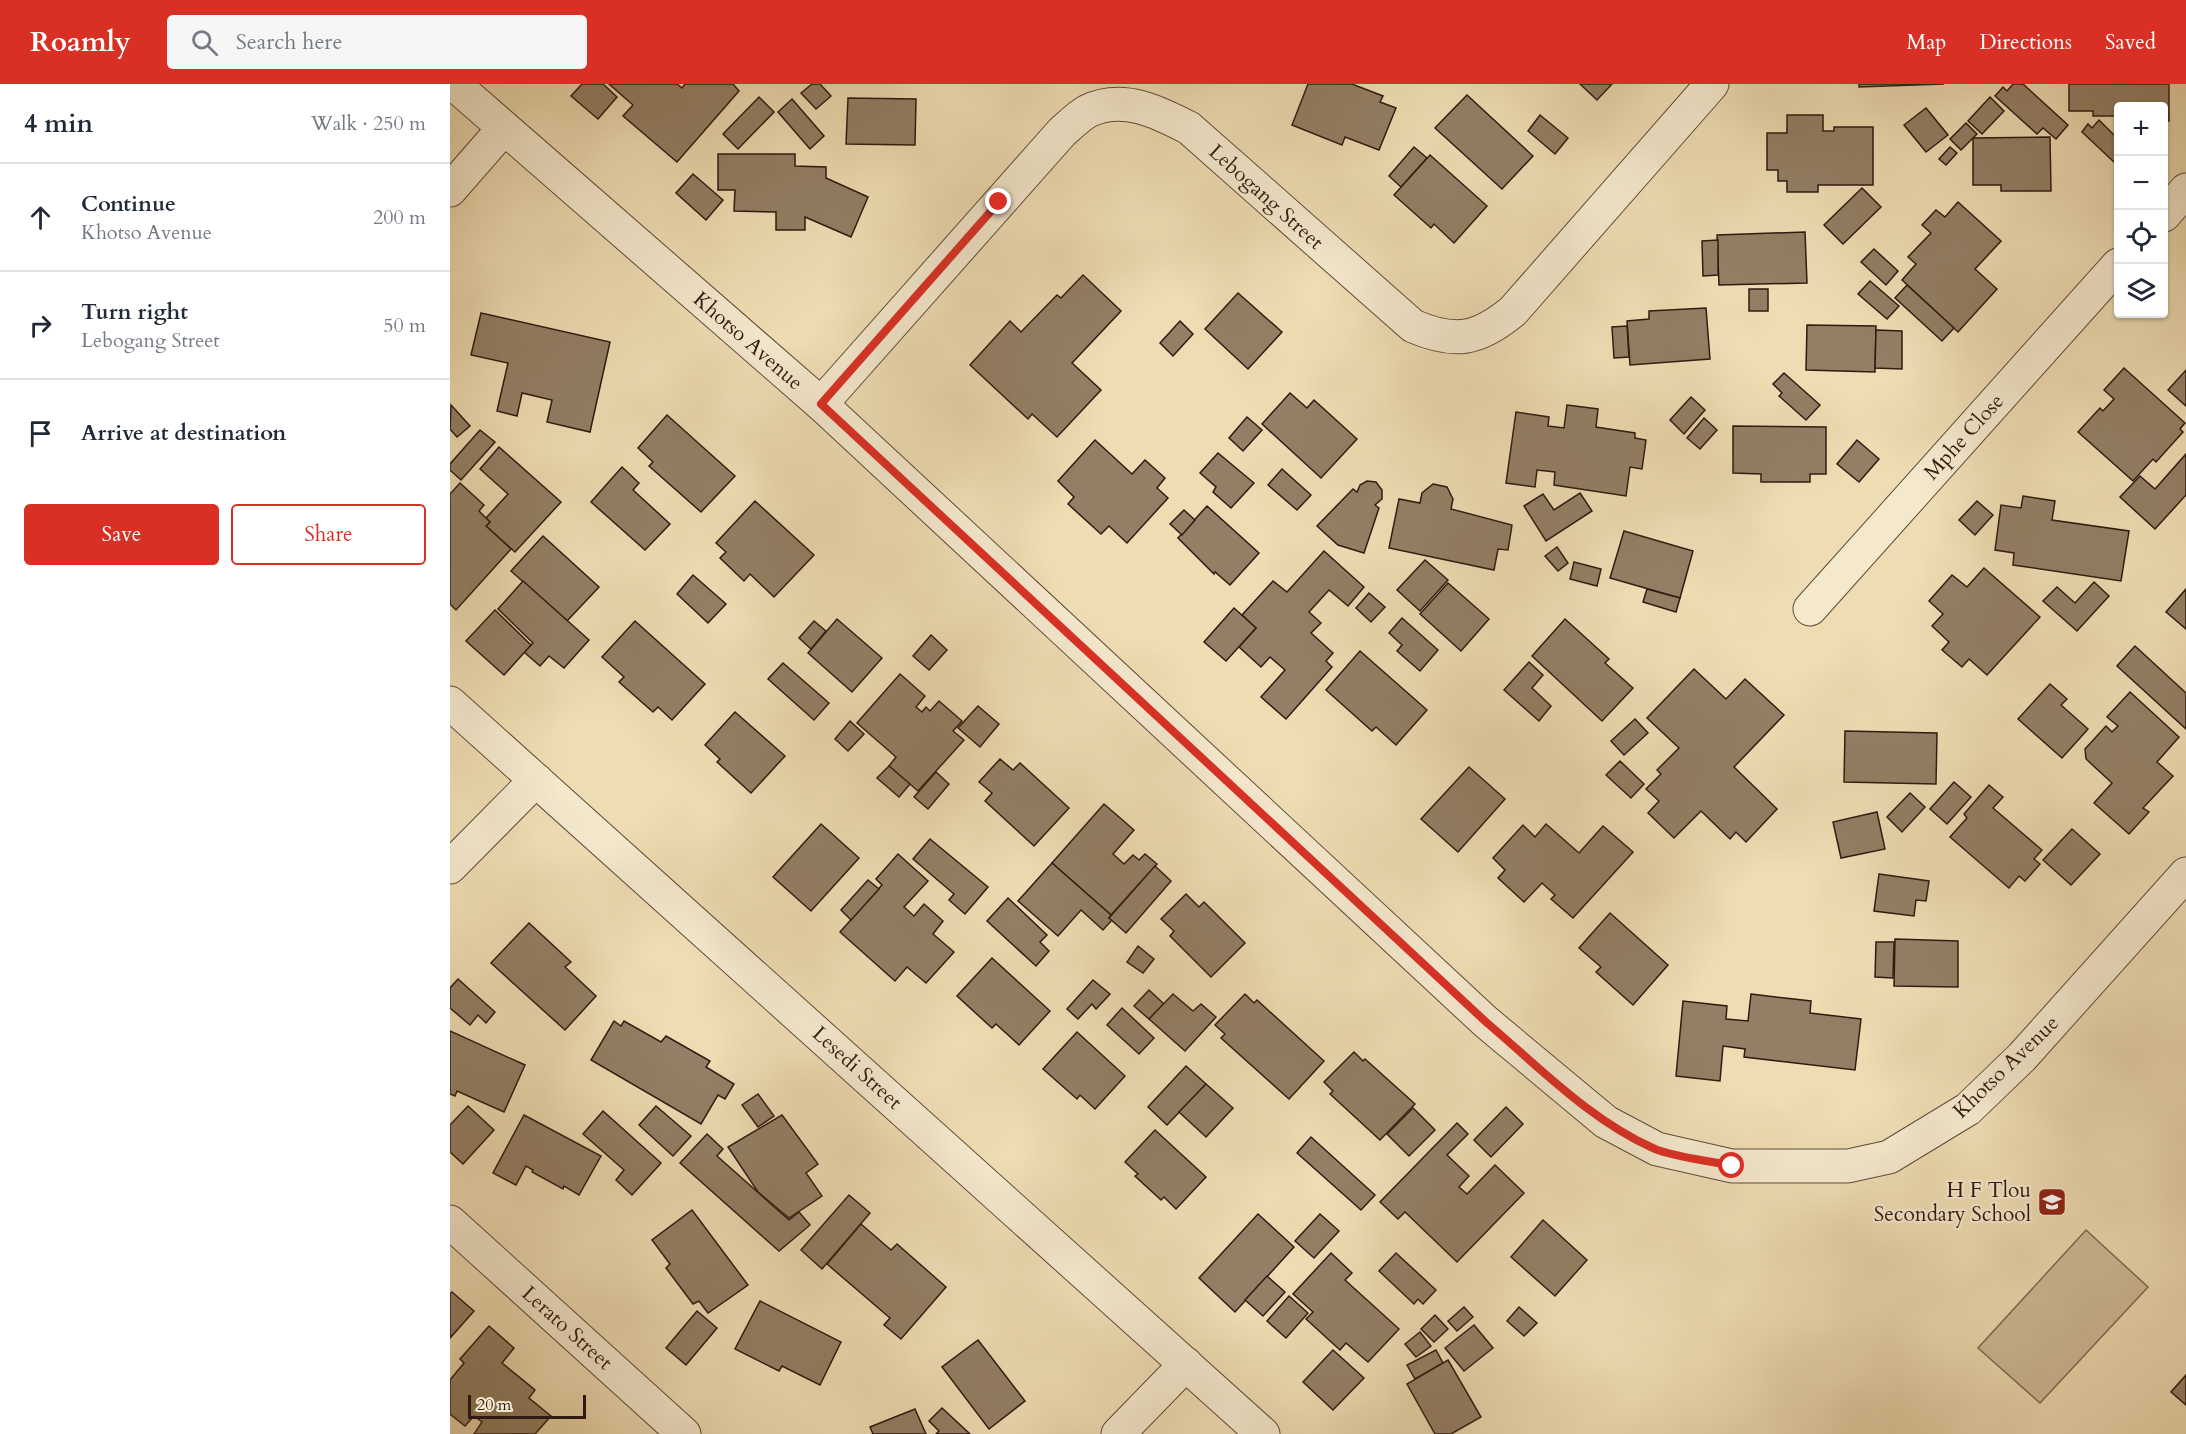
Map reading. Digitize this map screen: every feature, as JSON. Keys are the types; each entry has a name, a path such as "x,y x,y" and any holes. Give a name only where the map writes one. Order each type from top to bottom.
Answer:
{"street":[{"name":"Khotso Avenue","path":"454,84 821,404 1486,1022 1606,1122 1657,1149 1732,1166 1848,1166 1889,1156 1968,1109 2022,1057 2186,874"},
{"name":"Lebogang Street","path":"821,404 1062,132 1088,111 1119,104 1152,109 1189,128 1413,326 1437,336 1467,338 1493,328 1513,311 1712,84"},
{"path":"450,190 504,128"},
{"path":"2168,210 2186,190"},
{"name":"Mphe Close","path":"1809,609 2114,269"},
{"name":"Lesedi Street","path":"450,703 1263,1434"},
{"path":"450,867 536,780"},
{"name":"Lerato Street","path":"450,1222 684,1434"},
{"path":"1118,1434 1186,1364"}],"shaded area":[{"path":"2086,1230 2148,1287 2040,1403 1978,1348"}],"building":[{"path":"582,84 603,84 617,97 598,119 571,96"},
{"path":"609,84 677,84 682,88 685,84 733,84 739,91 677,162 623,116 633,105"},
{"path":"812,84 820,84 831,96 816,109 801,93"},
{"path":"1308,84 1352,84 1383,96 1380,102 1396,108 1379,150 1345,137 1342,145 1292,125"},
{"path":"1580,84 1612,84 1597,100"},
{"path":"1859,84 1944,84 1859,87"},
{"path":"2013,84 2023,84 2068,125 2056,139 2043,128 2037,134 1995,96 2003,87 2007,91"},
{"path":"2069,84 2169,84 2169,121 2168,102 2114,102 2114,116 2093,116 2093,111 2069,111"},
{"path":"1467,95 1533,156 1502,189 1435,128"},
{"path":"759,97 774,112 738,149 723,134"},
{"path":"1990,97 2004,111 1982,134 1968,121"},
{"path":"848,98 916,99 915,145 846,144"},
{"path":"792,99 824,136 810,149 778,112"},
{"path":"1926,108 1948,135 1926,152 1904,125"},
{"path":"1540,115 1568,138 1555,154 1528,131"},
{"path":"1787,115 1823,115 1823,131 1834,131 1834,127 1873,127 1873,185 1818,185 1818,192 1787,192 1787,181 1778,181 1778,170 1767,170 1767,133 1787,133"},
{"path":"2099,120 2114,135 2114,162 2082,132 2088,124 2092,128"},
{"path":"1966,123 1977,134 1961,150 1950,139"},
{"path":"2050,137 2051,191 2001,191 2001,185 1973,185 1973,138"},
{"path":"1414,147 1427,158 1401,187 1389,176"},
{"path":"1950,147 1957,153 1946,165 1939,159"},
{"path":"718,154 795,154 795,166 826,167 826,178 868,197 851,237 805,217 805,230 776,230 776,212 734,211 735,190 718,190"},
{"path":"1430,155 1487,206 1454,243 1434,224 1431,228 1394,195"},
{"path":"693,174 723,200 706,220 676,193"},
{"path":"1862,188 1881,207 1843,244 1824,225"},
{"path":"1958,202 2001,241 1975,269 1997,289 1958,332 1902,280 1916,264 1908,257 1931,233 1922,225 1936,210 1945,217"},
{"path":"1805,232 1807,283 1719,285 1717,235"},
{"path":"1718,240 1718,275 1703,276 1702,241"},
{"path":"1874,249 1898,271 1886,285 1861,262"},
{"path":"1083,275 1121,311 1072,363 1101,390 1057,437 1032,414 1028,419 970,365 1010,321 1021,332 1057,295 1061,298"},
{"path":"1870,281 1899,306 1887,319 1858,294"},
{"path":"1907,285 1954,328 1942,341 1895,298"},
{"path":"1749,289 1768,289 1768,311 1749,311"},
{"path":"1238,293 1282,332 1248,369 1205,329"},
{"path":"1706,308 1710,359 1630,365 1627,321 1649,319 1649,311"},
{"path":"481,313 610,342 590,432 547,422 552,400 522,393 517,416 497,411 508,363 471,355"},
{"path":"1180,321 1193,334 1173,356 1160,343"},
{"path":"1807,325 1876,326 1875,372 1806,370"},
{"path":"1627,326 1629,357 1614,358 1612,327"},
{"path":"1876,330 1902,331 1902,369 1875,368"},
{"path":"2124,368 2185,423 2180,429 2183,432 2156,462 2153,459 2133,481 2078,432 2100,408 2103,411 2114,399 2104,390"},
{"path":"2186,370 2186,406 2168,390"},
{"path":"1784,373 1820,405 1806,420 1779,396 1782,393 1773,384"},
{"path":"1290,393 1307,408 1314,400 1357,439 1321,478 1262,424"},
{"path":"1691,397 1705,410 1684,434 1670,420"},
{"path":"451,405 470,426 457,437 450,429"},
{"path":"1567,405 1598,409 1596,427 1635,433 1635,438 1646,440 1642,469 1630,467 1626,496 1554,485 1555,472 1537,470 1535,487 1506,483 1516,412 1549,417 1548,426 1564,428"},
{"path":"667,415 735,476 701,512 649,466 653,462 638,448"},
{"path":"1247,417 1262,430 1243,451 1229,438"},
{"path":"1704,418 1717,430 1700,449 1687,438"},
{"path":"1733,426 1826,427 1826,474 1810,474 1810,482 1761,482 1761,474 1733,473"},
{"path":"480,430 495,442 461,480 450,470 450,464"},
{"path":"1095,440 1132,474 1145,460 1165,478 1157,488 1168,498 1127,543 1109,526 1101,534 1068,504 1074,497 1058,481"},
{"path":"1857,440 1879,459 1859,482 1837,464"},
{"path":"499,447 561,502 515,552 486,526 490,522 486,518 508,494 480,469"},
{"path":"1218,453 1254,483 1231,508 1213,492 1216,487 1200,473"},
{"path":"2186,454 2186,495 2155,529 2120,497 2140,476 2155,489"},
{"path":"622,467 639,483 633,490 670,524 645,550 591,502"},
{"path":"1282,469 1311,495 1297,510 1268,485"},
{"path":"1367,481 1376,482 1382,490 1382,499 1375,505 1379,508 1364,553 1338,545 1317,526 1353,489 1357,492 1360,485"},
{"path":"460,483 484,505 479,511 490,522 486,526 511,549 456,610 450,604 450,494"},
{"path":"1433,484 1447,487 1453,499 1451,509 1512,525 1508,550 1498,549 1494,570 1389,548 1399,499 1420,503 1422,493"},
{"path":"1580,493 1592,511 1546,541 1524,506 1543,494 1554,510"},
{"path":"2023,496 2055,501 2052,520 2129,531 2121,581 2013,565 2014,553 1995,550 2001,505 2021,508"},
{"path":"755,501 814,555 774,597 750,574 744,581 720,558 726,552 716,543"},
{"path":"1977,501 1993,515 1975,535 1959,520"},
{"path":"1207,506 1259,553 1230,585 1215,572 1214,574 1178,538"},
{"path":"1184,510 1195,520 1182,535 1170,524"},
{"path":"1624,531 1693,551 1680,598 1610,578"},
{"path":"543,536 599,587 567,621 511,571"},
{"path":"1557,547 1568,563 1558,571 1545,556"},
{"path":"1324,551 1364,587 1348,606 1329,590 1309,612 1321,623 1311,633 1333,653 1326,661 1332,667 1286,719 1261,697 1285,670 1270,657 1261,667 1239,647 1256,628 1242,615 1273,581 1287,592"},
{"path":"1425,560 1448,580 1420,611 1397,590"},
{"path":"1574,562 1601,569 1597,586 1570,579"},
{"path":"1984,568 2040,617 1987,675 1969,659 1962,667 1942,650 1949,642 1932,626 1943,614 1929,601 1952,575 1967,587"},
{"path":"693,575 726,604 708,623 677,594"},
{"path":"523,581 589,640 564,668 549,656 540,666 524,652 533,643 498,609"},
{"path":"2094,582 2109,596 2077,631 2043,601 2057,587 2075,603"},
{"path":"1448,583 1489,619 1461,651 1420,614"},
{"path":"1647,589 1680,598 1676,612 1643,602"},
{"path":"2186,589 2186,629 2166,612"},
{"path":"1369,593 1385,607 1371,622 1356,608"},
{"path":"1234,608 1256,628 1226,661 1204,642"},
{"path":"495,610 531,645 504,675 466,641"},
{"path":"1402,618 1438,650 1420,671 1397,651 1402,645 1389,633"},
{"path":"837,619 882,658 852,692 808,653"},
{"path":"1565,619 1609,659 1605,663 1633,688 1602,721 1532,656"},
{"path":"635,621 705,684 672,720 658,707 653,712 619,682 624,677 602,657"},
{"path":"814,621 826,631 811,649 799,638"},
{"path":"931,635 947,650 929,670 913,656"},
{"path":"2135,646 2186,693 2186,729 2117,666"},
{"path":"1360,651 1427,710 1396,745 1376,727 1372,731 1326,690"},
{"path":"1529,662 1543,675 1532,688 1551,706 1539,721 1504,690"},
{"path":"783,663 829,703 814,720 768,679"},
{"path":"1694,669 1726,699 1745,679 1784,715 1734,767 1777,809 1746,842 1736,832 1730,839 1701,811 1674,838 1648,813 1659,801 1646,789 1661,774 1657,770 1679,748 1647,718"},
{"path":"900,674 925,696 916,707 922,712 926,707 930,711 939,701 962,721 953,731 964,740 918,791 889,766 896,757 857,723"},
{"path":"2050,684 2067,699 2061,705 2088,729 2062,758 2018,719"},
{"path":"2130,692 2179,737 2157,762 2173,776 2143,808 2149,812 2129,834 2094,803 2112,783 2086,759 2085,749 2106,726 2112,732 2118,726 2107,717"},
{"path":"978,706 999,724 980,747 958,728"},
{"path":"735,712 785,756 751,793 717,762 720,759 705,745"},
{"path":"1635,719 1648,733 1624,755 1611,741"},
{"path":"850,721 864,734 848,751 835,739"},
{"path":"1845,731 1937,733 1936,784 1844,782"},
{"path":"1000,759 1013,770 1020,763 1069,808 1034,846 985,801 992,793 979,782"},
{"path":"1620,761 1644,784 1631,798 1606,775"},
{"path":"889,766 910,784 899,797 877,778"},
{"path":"1469,767 1505,799 1458,852 1421,819"},
{"path":"936,772 949,784 928,809 914,797"},
{"path":"1954,782 1971,797 1947,824 1930,809"},
{"path":"1989,785 2003,797 1993,808 2042,850 2034,859 2040,864 2025,881 2019,876 2009,888 1950,837 1967,818 1964,814"},
{"path":"1910,793 1925,807 1902,832 1887,817"},
{"path":"1104,804 1134,830 1113,854 1124,864 1133,855 1139,860 1145,854 1157,864 1111,915 1052,863"},
{"path":"1877,812 1885,849 1841,858 1833,822"},
{"path":"821,824 859,858 811,911 773,877"},
{"path":"1546,824 1579,853 1603,826 1633,852 1573,918 1551,899 1555,895 1542,883 1524,902 1498,878 1505,870 1493,858 1523,825 1535,837"},
{"path":"2072,829 2100,854 2071,885 2043,860"},
{"path":"930,839 988,887 965,914 949,900 954,894 913,859"},
{"path":"898,854 928,881 904,907 914,916 924,904 943,921 933,934 954,952 926,983 907,967 895,981 840,932 882,885 876,879"},
{"path":"1052,863 1111,915 1109,918 1112,920 1103,930 1081,910 1058,936 1018,901"},
{"path":"1155,866 1171,881 1126,933 1109,918"},
{"path":"1879,874 1929,881 1926,901 1916,900 1914,916 1874,911"},
{"path":"868,880 879,889 851,920 841,910"},
{"path":"1186,894 1199,907 1204,902 1245,943 1211,977 1170,936 1174,931 1161,919"},
{"path":"1008,898 1047,935 1040,942 1049,951 1036,966 987,921"},
{"path":"1610,913 1668,965 1633,1005 1596,972 1601,967 1579,948"},
{"path":"529,923 571,962 565,967 596,996 565,1030 491,963"},
{"path":"1895,939 1958,941 1958,987 1894,986"},
{"path":"1876,942 1894,942 1893,978 1875,977"},
{"path":"1138,946 1154,959 1143,973 1127,962"},
{"path":"992,958 1050,1011 1019,1045 996,1024 992,1028 957,996"},
{"path":"458,979 495,1012 486,1023 478,1015 470,1025 450,1008 450,988"},
{"path":"1093,980 1110,994 1096,1009 1092,1004 1078,1019 1067,1009"},
{"path":"1149,990 1164,1004 1149,1019 1134,1006"},
{"path":"1173,994 1193,1011 1201,1004 1216,1017 1185,1051 1149,1019"},
{"path":"1245,994 1254,1003 1257,1000 1324,1061 1289,1099 1221,1038 1225,1034 1215,1025"},
{"path":"1751,994 1811,1001 1810,1013 1861,1019 1855,1070 1744,1057 1745,1049 1723,1046 1720,1081 1676,1076 1683,1001 1727,1006 1726,1019 1748,1021"},
{"path":"1122,1008 1154,1038 1139,1054 1107,1025"},
{"path":"614,1021 621,1026 624,1021 661,1042 666,1036 710,1061 706,1067 734,1084 725,1099 718,1095 701,1124 591,1060"},
{"path":"450,1031 525,1065 504,1112 457,1091 455,1096 450,1094"},
{"path":"1077,1032 1125,1076 1095,1109 1080,1095 1077,1099 1043,1069"},
{"path":"1354,1052 1363,1061 1365,1059 1415,1104 1380,1140 1330,1094 1333,1091 1324,1082"},
{"path":"1186,1066 1206,1084 1167,1125 1148,1107"},
{"path":"1206,1084 1233,1108 1206,1137 1179,1112"},
{"path":"758,1094 774,1116 758,1127 742,1105"},
{"path":"468,1106 494,1130 463,1164 450,1152 450,1125"},
{"path":"656,1106 691,1136 673,1156 639,1125"},
{"path":"1506,1107 1523,1124 1491,1157 1474,1140"},
{"path":"1413,1108 1435,1130 1409,1156 1387,1134"},
{"path":"603,1111 661,1163 632,1195 616,1180 624,1170 583,1134"},
{"path":"524,1115 601,1156 579,1195 564,1186 563,1189 532,1172 533,1170 526,1166 516,1185 493,1173"},
{"path":"782,1115 818,1164 806,1173 822,1196 789,1218 758,1192 728,1147"},
{"path":"1457,1123 1468,1134 1447,1155 1469,1176 1459,1187 1467,1194 1495,1165 1524,1193 1457,1262 1405,1212 1398,1219 1380,1202"},
{"path":"1155,1130 1206,1177 1176,1209 1164,1197 1161,1200 1135,1176 1138,1174 1125,1162"},
{"path":"707,1134 723,1149 717,1156 789,1220 799,1212 810,1225 779,1251 680,1163"},
{"path":"1311,1137 1375,1195 1361,1210 1297,1153"},
{"path":"849,1195 870,1213 822,1269 801,1250"},
{"path":"692,1210 748,1285 708,1313 699,1301 693,1304 666,1268 670,1264 652,1240"},
{"path":"1258,1214 1294,1247 1235,1312 1199,1278"},
{"path":"1320,1214 1339,1231 1314,1258 1295,1241"},
{"path":"1543,1220 1587,1260 1555,1296 1511,1257"},
{"path":"861,1224 891,1250 897,1244 946,1287 901,1339 884,1325 890,1318 827,1264"},
{"path":"1331,1253 1352,1273 1345,1280 1399,1329 1368,1362 1346,1343 1340,1350 1306,1319 1313,1312 1293,1294"},
{"path":"1396,1253 1436,1290 1423,1304 1418,1299 1414,1304 1379,1271"},
{"path":"1267,1276 1285,1292 1263,1316 1245,1300"},
{"path":"452,1292 474,1311 450,1338 450,1294"},
{"path":"1289,1296 1308,1313 1286,1338 1267,1321"},
{"path":"760,1301 841,1342 820,1385 782,1366 779,1371 735,1349"},
{"path":"1464,1307 1473,1317 1457,1331 1448,1321"},
{"path":"1519,1307 1537,1323 1524,1336 1507,1321"},
{"path":"697,1311 717,1328 686,1365 666,1348"},
{"path":"1435,1315 1448,1329 1434,1342 1421,1329"},
{"path":"1474,1325 1493,1348 1464,1371 1445,1348"},
{"path":"489,1326 514,1348 502,1363 535,1390 529,1398 551,1416 535,1434 474,1434 482,1422 474,1416 465,1426 450,1414 450,1380 464,1363 460,1359"},
{"path":"1420,1332 1431,1346 1416,1357 1405,1344"},
{"path":"978,1340 1025,1401 989,1429 942,1367"},
{"path":"1333,1350 1364,1378 1333,1410 1303,1382"},
{"path":"1436,1350 1443,1363 1415,1379 1407,1365"},
{"path":"1448,1360 1481,1417 1451,1434 1435,1434 1407,1384"},
{"path":"2186,1375 2186,1405 2171,1392"},
{"path":"942,1408 970,1434 936,1434 939,1431 929,1421"},
{"path":"915,1409 926,1434 873,1434 870,1427"}],"place":[{"name":"H F Tlou Secondary School","path":"2052,1202"}],"route":[{"path":"999,202 821,404 1486,1022 1552,1078 1606,1122 1657,1149 1732,1166"}]}
